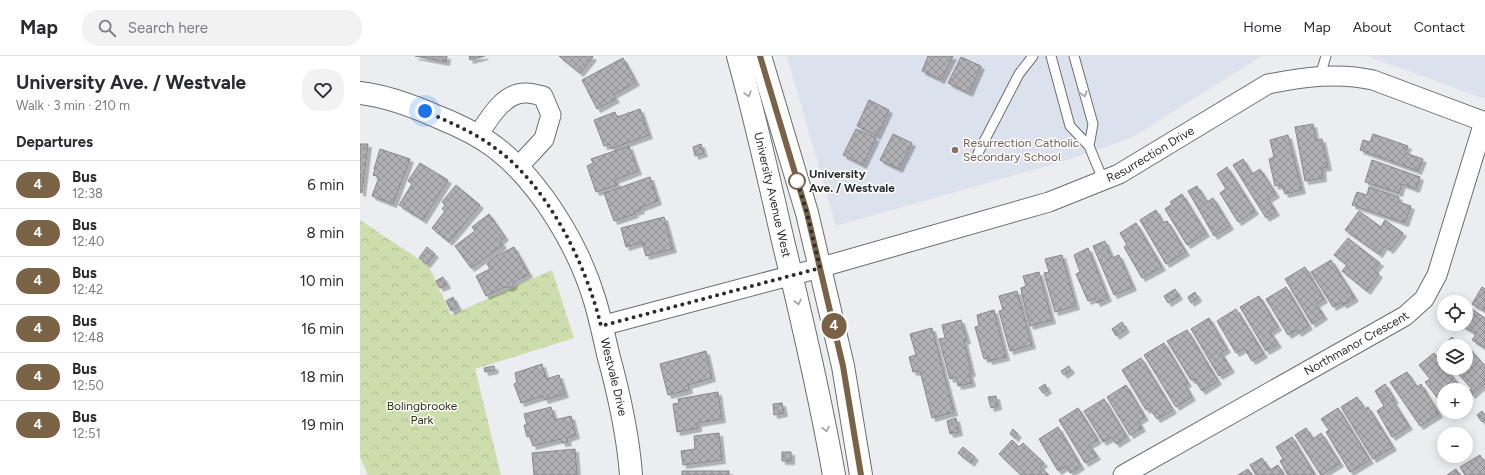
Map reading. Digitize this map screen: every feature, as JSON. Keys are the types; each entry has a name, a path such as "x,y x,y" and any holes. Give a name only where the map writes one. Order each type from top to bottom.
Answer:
{"main road":[{"name":"University Avenue West","path":"738,56 751,104 806,272 843,366 861,475"},
{"name":"University Avenue West","path":"760,56 807,213 806,272 819,394 834,475"},
{"name":"Westvale Drive","path":"360,93 410,105 454,124 495,148 518,167 554,214 576,254 595,300 618,392 629,446 631,475"}],"street":[{"name":"Resurrection Drive","path":"601,326 806,272 1049,202 1104,182 1268,84 1320,76 1354,76 1373,80 1484,122"},
{"path":"477,137 493,114 511,96 526,93 543,96 551,115 544,139 518,167"},
{"name":"Northmanor Crescent","path":"1123,475 1405,316 1424,299 1437,275 1484,122"}],"lane":[{"path":"978,153 1018,74 1033,56"},
{"path":"1051,56 1070,126 1089,146 1104,182"},
{"path":"1074,56 1093,124 1089,146"},
{"path":"1320,76 1326,56"}],"shaded area":[{"name":"Resurrection Catholic Secondary School","path":"787,56 1262,56 1131,138 1061,162 836,226"},
{"path":"1367,56 1485,56 1485,99"}],"green space":[{"name":"Bolingbrooke Park","path":"360,220 429,266 451,315 552,270 574,338 475,369 501,475 368,475 360,457"}],"building":[{"path":"415,56 447,56 446,62"},
{"path":"469,56 485,56 470,60"},
{"path":"559,56 592,56 593,57 580,73"},
{"path":"928,56 953,56 941,80 922,71"},
{"path":"961,57 981,66 969,93 948,83"},
{"path":"623,58 636,82 613,95 616,99 597,109 582,80"},
{"path":"869,100 889,110 877,136 857,126"},
{"path":"640,109 649,135 611,149 610,144 604,146 594,120 615,112 617,117"},
{"path":"1313,124 1316,140 1322,139 1328,167 1322,168 1323,178 1305,181 1295,127"},
{"path":"856,129 876,138 863,165 843,155"},
{"path":"893,134 912,143 899,169 880,160"},
{"path":"1373,134 1408,146 1405,153 1423,159 1418,171 1360,150 1363,140 1370,142"},
{"path":"1288,135 1302,190 1285,194 1282,185 1275,186 1269,159 1274,157 1270,140"},
{"path":"360,144 368,144 362,193 360,192"},
{"path":"701,144 704,153 695,156 693,147"},
{"path":"629,146 638,171 615,180 617,185 596,192 587,166 593,163 591,159"},
{"path":"380,149 410,159 393,204 372,196 379,177 373,175"},
{"path":"1243,159 1252,174 1260,169 1276,194 1268,199 1276,212 1266,218 1233,165"},
{"path":"1372,160 1420,177 1416,189 1402,184 1399,193 1365,182"},
{"path":"420,163 448,180 423,220 399,205 412,184 408,181"},
{"path":"1227,167 1255,211 1238,222 1220,193 1226,189 1217,174"},
{"path":"650,177 658,201 640,208 641,210 634,212 635,214 614,221 604,193"},
{"path":"456,185 480,205 449,242 432,228 445,211 442,209 445,205 442,202"},
{"path":"1197,186 1207,202 1213,198 1230,226 1214,236 1188,191"},
{"path":"1369,187 1399,197 1398,202 1411,206 1405,223 1352,205 1357,192 1367,195"},
{"path":"1182,194 1206,233 1187,245 1165,209 1172,204 1170,202"},
{"path":"1156,210 1163,223 1167,221 1186,252 1166,264 1140,220"},
{"path":"1359,211 1381,227 1385,220 1403,233 1390,250 1384,246 1379,254 1345,230"},
{"path":"489,214 505,237 500,241 503,245 471,268 455,246 475,231 472,227"},
{"path":"664,217 673,249 646,256 642,242 626,247 621,228"},
{"path":"1136,223 1162,267 1142,278 1124,247 1127,245 1120,233"},
{"path":"1348,238 1380,263 1374,270 1379,274 1367,291 1342,271 1347,265 1334,255"},
{"path":"1105,241 1112,258 1119,255 1133,287 1114,295 1093,246"},
{"path":"427,247 435,254 427,264 419,258"},
{"path":"514,247 529,274 514,282 513,286 509,288 505,287 486,296 476,276 490,269 487,264 496,256"},
{"path":"1088,248 1108,298 1097,303 1095,298 1088,301 1076,274 1080,272 1074,255"},
{"path":"1062,255 1076,306 1055,312 1044,273 1049,272 1045,259"},
{"path":"1331,260 1355,298 1343,305 1342,302 1333,307 1311,272"},
{"path":"1305,267 1324,299 1316,304 1324,316 1312,324 1285,279"},
{"path":"1039,272 1052,320 1030,326 1021,288 1026,286 1023,276"},
{"path":"443,277 447,285 440,288 436,281"},
{"path":"1286,287 1309,326 1298,333 1296,330 1288,335 1266,299"},
{"path":"1482,287 1485,289 1485,311 1473,305"},
{"path":"1175,289 1179,296 1168,303 1164,296"},
{"path":"1017,291 1032,345 1010,351 999,311 1003,310 999,296"},
{"path":"1195,292 1198,298 1191,303 1188,297"},
{"path":"1259,296 1278,327 1270,332 1278,344 1266,351 1240,307"},
{"path":"453,297 458,307 451,311 446,301"},
{"path":"1236,309 1264,354 1252,361 1244,348 1236,353 1217,321"},
{"path":"994,310 1006,357 989,361 988,358 984,359 975,327 979,326 977,315"},
{"path":"1473,310 1485,318 1485,348 1473,341 1476,334 1471,331 1473,331"},
{"path":"1209,318 1227,349 1221,353 1231,369 1219,376 1191,329"},
{"path":"961,320 967,340 964,341 972,373 969,373 972,383 958,386 956,377 950,379 939,339 945,338 942,325"},
{"path":"1122,322 1126,329 1116,336 1112,329"},
{"path":"932,328 954,412 932,418 920,371 913,372 909,357 916,355 910,334"},
{"path":"1187,330 1218,381 1202,391 1194,379 1191,380 1167,341"},
{"path":"1164,343 1188,383 1185,385 1192,397 1176,407 1144,355"},
{"path":"706,351 712,378 688,385 689,390 668,395 660,364"},
{"path":"1434,353 1437,357 1437,375 1451,375 1458,383 1437,383 1437,397 1425,382 1430,379 1419,365"},
{"path":"1473,353 1485,366 1485,370 1483,372 1485,375 1485,383 1473,394 1473,383 1467,383 1459,375 1473,375"},
{"path":"1141,358 1173,410 1157,419 1149,408 1146,410 1122,370"},
{"path":"542,364 546,379 559,375 565,394 545,400 543,396 521,403 514,384 517,383 515,373"},
{"path":"494,366 495,370 485,372 484,368"},
{"path":"1069,366 1071,370 1064,375 1061,371"},
{"path":"1407,372 1417,387 1421,384 1437,411 1437,415 1420,426 1390,382"},
{"path":"1045,384 1048,390 1043,393 1039,388"},
{"path":"1385,384 1395,400 1393,401 1409,426 1392,437 1377,411 1384,406 1375,391"},
{"path":"1126,385 1145,417 1138,421 1142,428 1130,435 1107,397"},
{"path":"718,392 722,419 698,423 698,428 677,432 673,404 679,403 678,399"},
{"path":"996,396 998,406 991,408 988,397"},
{"path":"1357,397 1365,409 1368,407 1393,447 1373,459 1341,407"},
{"path":"1104,399 1127,437 1116,444 1112,437 1103,442 1084,411"},
{"path":"782,403 784,413 774,415 773,404"},
{"path":"551,407 555,420 571,416 576,435 567,438 568,442 562,443 561,439 533,446 530,436 527,437 524,425 527,425 524,414"},
{"path":"1078,408 1098,440 1089,445 1097,456 1085,463 1059,420"},
{"path":"1338,408 1370,460 1350,472 1326,432 1329,430 1321,419"},
{"path":"1482,411 1485,415 1485,419 1482,422 1477,415"},
{"path":"956,418 959,432 950,434 947,421"},
{"path":"1058,427 1081,466 1070,473 1066,466 1058,471 1039,439"},
{"path":"1306,428 1313,439 1321,433 1340,463 1321,475 1295,435"},
{"path":"1013,429 1018,434 1015,438 1010,434"},
{"path":"719,433 722,460 683,465 681,451 695,449 694,436"},
{"path":"1292,437 1315,475 1288,475 1280,461 1283,459 1276,447"},
{"path":"1012,440 1019,447 1023,443 1044,463 1040,467 1049,475 1021,475 999,454"},
{"path":"963,447 975,457 971,463 958,453"},
{"path":"575,449 577,475 534,475 532,453"},
{"path":"782,452 791,452 791,461 782,461"},
{"path":"1480,455 1485,463 1485,475 1465,475 1460,467 1467,463 1473,463 1473,459"},
{"path":"1262,458 1270,470 1278,465 1284,475 1256,475 1250,465"},
{"path":"1248,469 1252,475 1238,475"},
{"path":"1456,469 1460,475 1447,475"},
{"path":"682,471 729,471 729,475 682,475"}],"bus line":[{"name":"4","path":"760,56 807,213 843,366 853,419 861,475"}],"place":[{"name":"Resurrection Catholic Secondary School","path":"955,150"},
{"name":"University Ave. / Westvale","path":"797,181"}],"route":[{"path":"425,111 454,124 477,137 495,148 518,167 554,214 576,254 595,300 601,326 820,268 807,213 797,181"}]}
